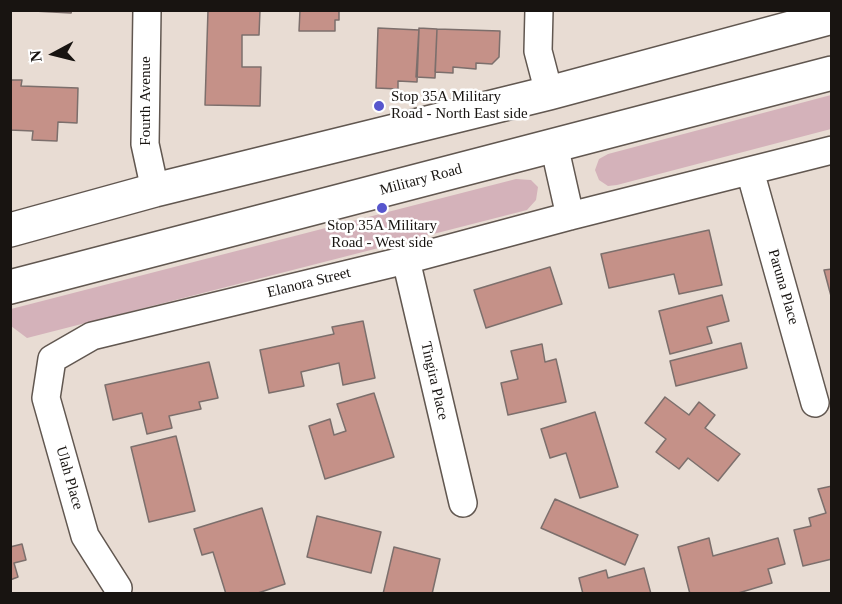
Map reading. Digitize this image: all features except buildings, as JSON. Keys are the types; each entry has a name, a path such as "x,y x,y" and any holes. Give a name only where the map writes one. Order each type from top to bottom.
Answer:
{"main road":[{"path":"10,230 155,190 549,93 831,17"},
{"name":"Military Road","path":"10,287 831,73"}],"street":[{"name":"Fourth Avenue","path":"147,10 144,144 155,190"},
{"path":"539,10 538,51 549,93"},
{"path":"554,145 570,216"},
{"name":"Elanora Street","path":"52,359 92,336 405,260 831,150"},
{"name":"Paruna Place","path":"750,171 816,403"},
{"name":"Tingira Place","path":"405,260 463,503"},
{"name":"Ulah Place","path":"52,359 46,398 85,536 118,588"}],"shaded area":[{"path":"831,95 831,129 617,185 608,186 599,180 595,170 599,159 608,154"},
{"path":"516,179 531,180 538,187 536,200 527,210 27,338 11,326 11,309"}],"place":[{"name":"Stop 35A Military Road - North East side","path":"379,106"},
{"name":"Stop 35A Military Road - West side","path":"382,208"}]}
